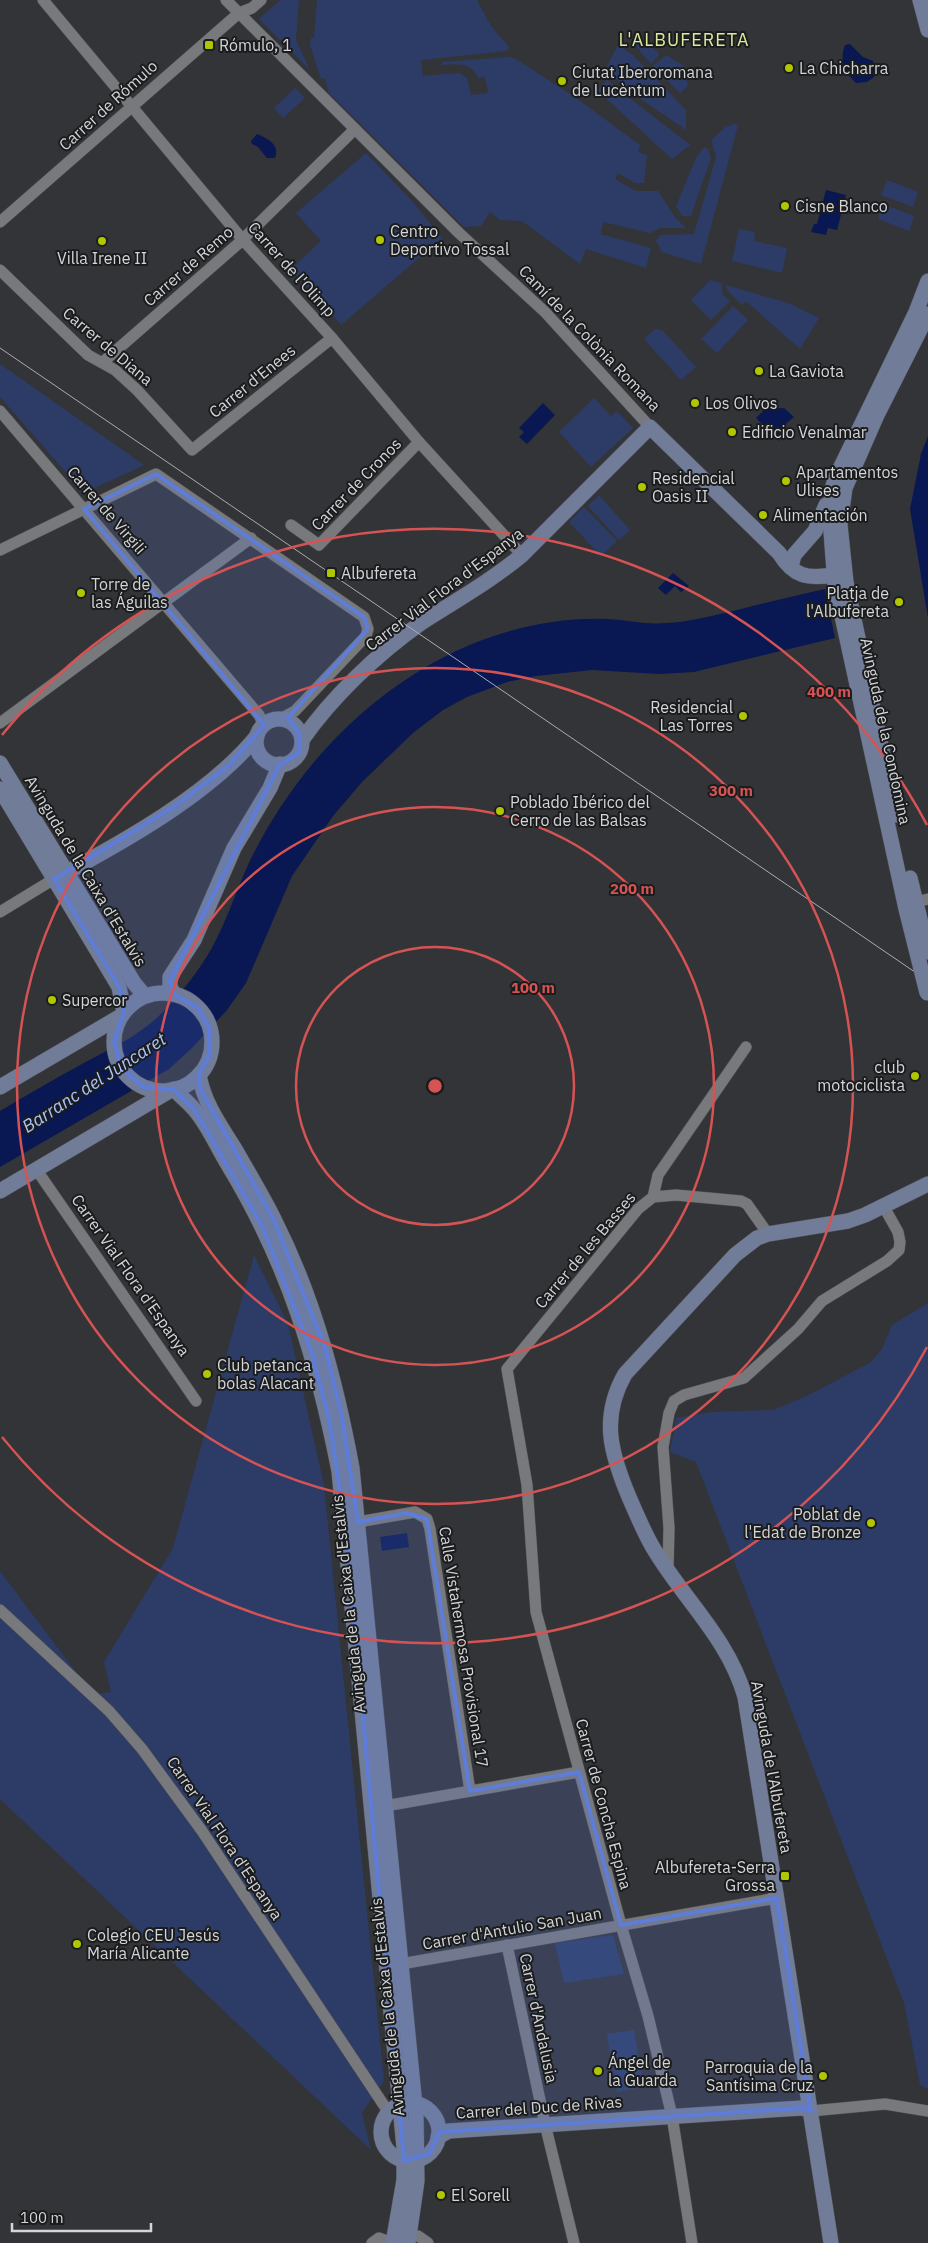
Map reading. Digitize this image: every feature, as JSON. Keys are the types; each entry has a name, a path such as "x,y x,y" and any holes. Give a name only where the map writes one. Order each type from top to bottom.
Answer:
{"main road":[{"path":"920,0 928,30"},
{"name":"Avinguda de la Condomina","path":"928,281 916,312 844,459 832,490 830,519 853,637 928,952"},
{"name":"Avinguda de la Condomina","path":"840,576 840,525 845,488 877,415 928,314"},
{"name":"Carrer Vial Flora d'Espanya","path":"302,740 321,713 383,653 419,624 507,567 522,555 650,427"},
{"name":"Camí de la Colònia Romana","path":"650,427 788,559"},
{"path":"832,490 815,531 788,559 796,573 803,576 840,576"},
{"name":"Carrer Vial Flora d'Espanya","path":"287,721 321,713"},
{"path":"60,876 111,847 175,806 229,765 260,730 274,719 287,721 300,734 302,740 299,753 295,758 280,764 268,762 262,757 256,743 260,730"},
{"name":"Avinguda de la Caixa d'Estalvis","path":"0,763 119,987 123,1014"},
{"path":"174,994 170,987 170,977 194,940 234,848 270,788 280,764"},
{"name":"Avinguda de la Caixa d'Estalvis","path":"0,789 134,983 145,996"},
{"name":"Avinguda de la Condomina","path":"916,903 921,969 927,995"},
{"path":"0,1191 173,1090 187,1084 198,1075 207,1062 211,1038 209,1027 198,1008 174,994 164,993 145,996 131,1004 116,1027 115,1054 121,1068 135,1082 150,1089 173,1090"},
{"path":"0,1087 123,1014"},
{"name":"Avinguda de la Caixa d'Estalvis","path":"198,1075 206,1102 274,1220 302,1282 325,1347 349,1451 358,1522 400,1964 401,2107"},
{"name":"Avinguda de la Caixa d'Estalvis","path":"173,1090 194,1109 262,1226 291,1292 311,1350 329,1419 339,1471 345,1525 401,2107 411,2161"},
{"name":"Avinguda de l'Albufereta","path":"903,1195 928,1172"},
{"name":"Avinguda de l'Albufereta","path":"831,2243 742,1686 718,1636 652,1546 640,1523 617,1465 610,1433 610,1418 616,1389 625,1374 735,1254 757,1238 768,1234 848,1221 884,1207 903,1195 928,1184"},
{"path":"392,2243 404,2180 411,2161 434,2149 442,2131 428,2110 401,2107 384,2120 381,2137 389,2152 411,2161"},
{"name":"Carrer del Duc de Rivas","path":"442,2131 802,2108 811,2111"},
{"path":"409,2239 415,2199 411,2161"}],"street":[{"name":"Carrer de l'Olimp","path":"43,0 243,240 332,338 419,442 522,555"},
{"name":"Camí de la Colònia Romana","path":"226,0 459,233 545,312 650,427"},
{"path":"239,13 241,5 248,0"},
{"path":"239,13 252,8 261,0"},
{"name":"Carrer de Rómulo","path":"0,222 239,13"},
{"name":"Carrer de Remo","path":"104,362 243,240 356,129"},
{"name":"Carrer de Diana","path":"0,270 88,354 104,362 137,390 192,450"},
{"name":"Carrer d'Enees","path":"192,450 332,338"},
{"name":"Carrer de Virgili","path":"0,411 259,715 260,730"},
{"name":"Carrer de Cronos","path":"291,525 319,544 419,442"},
{"path":"0,550 156,474 251,538 0,723"},
{"name":"Carrer Vial Flora d'Espanya","path":"251,538 364,617 368,629 366,636 287,721"},
{"path":"0,912 60,876"},
{"name":"Carrer de les Basses","path":"507,1370 638,1209 653,1197 658,1175 746,1047"},
{"name":"Carrer Vial Flora d'Espanya","path":"36,1169 196,1401"},
{"path":"653,1197 676,1195 741,1201 748,1204 768,1234"},
{"path":"668,1569 669,1528 663,1447 669,1413 674,1401 684,1395 744,1378 798,1329 822,1301 887,1261 899,1250 898,1232 884,1207"},
{"name":"Carrer de Concha Espina","path":"507,1370 527,1485 536,1612 621,1925 648,2016 672,2116 692,2243"},
{"name":"Calle Vistahermosa Provisional 17","path":"358,1522 407,1513 422,1514 427,1519 470,1791"},
{"name":"Carrer Vial Flora d'Espanya","path":"0,1610 109,1711 142,1749 401,2107"},
{"path":"385,1806 579,1772"},
{"name":"Carrer d'Antulio San Juan","path":"400,1964 777,1898"},
{"name":"Carrer d'Andalusia","path":"507,1945 545,2124 574,2243"},
{"name":"Carrer del Duc de Rivas","path":"811,2111 826,2114 905,2108 928,2111"},
{"path":"409,2239 418,2236 428,2243"},
{"path":"372,2243 379,2238 392,2243"}],"highlighted area":[{"path":"156,474 364,617 368,629 288,718 300,734 299,753 279,766 170,981 174,994 198,1008 209,1027 210,1054 199,1075 201,1090 274,1220 325,1347 342,1417 358,1522 407,1513 427,1519 470,1791 579,1772 621,1925 777,1898 811,2111 802,2108 440,2132 429,2154 404,2161 345,1525 329,1419 311,1351 262,1226 194,1109 174,1090 143,1087 121,1068 114,1041 124,1012 119,987 54,879 175,806 229,765 264,725 84,509"}],"shaded area":[{"path":"280,0 299,0 296,40 310,70 259,19"},
{"path":"317,0 477,0 491,26 509,47 507,51 421,60 423,76 459,73 467,78 471,95 488,93 485,77 478,78 472,69 463,65 442,65 442,62 511,57 519,61 576,98 640,145 638,152 647,155 644,183 635,183 618,173 615,179 636,191 658,191 675,217 686,228 660,228 650,233 603,222 601,234 651,248 646,268 586,249 580,264 522,221 500,220 490,212 481,226 464,227 328,92 325,78 321,79 310,45 311,38 314,38"},
{"path":"643,42 658,52 659,55 651,64 635,45"},
{"path":"618,45 633,55 686,110 686,130 638,97 605,70"},
{"path":"666,55 684,66 688,86 680,93 653,66"},
{"path":"607,80 690,145 672,159 597,90"},
{"path":"295,88 305,98 283,118 274,108"},
{"path":"734,124 738,125 701,264 662,252 656,241 660,235 694,234 716,157 711,140 726,127"},
{"path":"704,147 708,149 711,158 691,216 682,216 676,206 697,156"},
{"name":"Centro Deportivo Tossal","path":"366,153 413,202 442,238 341,325 291,269 321,241 296,213"},
{"path":"887,180 918,192 913,207 881,195"},
{"path":"883,204 914,216 909,231 878,219"},
{"path":"739,229 755,232 754,241 787,248 782,273 732,261"},
{"path":"710,280 721,283 723,295 730,301 711,320 691,300"},
{"path":"726,285 791,304 819,318 800,349 746,301 742,305 727,290"},
{"path":"733,306 748,320 717,353 701,339"},
{"path":"655,329 662,330 696,367 681,380 644,339"},
{"path":"0,364 144,465 84,493 0,397"},
{"path":"594,398 611,416 617,411 633,428 591,467 559,432"},
{"path":"599,495 630,530 619,540 588,506"},
{"path":"584,507 617,541 601,556 569,522"},
{"path":"254,1255 288,1324 324,1485 384,2081 362,2113 371,2150 0,1799 0,1571 93,1695 111,1692 104,1662 173,1548"},
{"path":"928,1303 928,2089 920,2085 904,2003 696,1462 670,1452 676,1418 712,1412 773,1410 809,1395 871,1362 882,1349 892,1325"},
{"path":"613,1935 624,1974 564,1983 555,1943"},
{"path":"634,2030 644,2087 617,2092 607,2034"}],"water":[{"path":"850,44 863,57 873,61 876,69 874,77 867,82 856,83 846,71 843,51 845,45"},
{"path":"257,134 272,143 276,149 275,158 267,158 258,147 252,144 251,141"},
{"path":"826,190 846,195 837,230 828,228 826,235 811,232 814,224 817,224"},
{"path":"543,403 555,415 527,444 519,437 524,432 519,428"},
{"path":"784,408 794,417 781,428 784,432 779,441 756,418 765,409"},
{"path":"928,436 928,618 910,509 921,454"},
{"path":"673,573 689,586 681,592 675,586 666,595 658,588"},
{"name":"Barranc del Juncaret","path":"825,589 835,638 694,672 659,674 592,670 536,676 507,682 467,697 443,710 413,733 362,782 333,816 292,876 246,983 227,1010 193,1047 169,1069 0,1167 0,1111 126,1040 146,1027 165,1010 194,976 212,947 248,865 286,799 308,769 334,740 361,714 391,690 422,669 456,651 492,636 530,626 550,622 589,619 666,623 700,619"},
{"path":"407,1533 409,1547 382,1551 380,1537"}],"tram line":[{"path":"0,348 928,981"}],"place":[{"name":"Rómulo, 1","path":"209,45"},
{"name":"La Chicharra","path":"789,68"},
{"name":"Ciutat Iberoromana de Lucèntum","path":"562,81"},
{"name":"Cisne Blanco","path":"785,206"},
{"name":"Centro Deportivo Tossal","path":"380,240"},
{"name":"Villa Irene II","path":"102,241"},
{"name":"La Gaviota","path":"759,371"},
{"name":"Los Olivos","path":"695,403"},
{"name":"Edificio Venalmar","path":"732,432"},
{"name":"Apartamentos Ulises","path":"786,481"},
{"name":"Residencial Oasis II","path":"642,487"},
{"name":"Alimentación","path":"763,515"},
{"name":"Albufereta","path":"331,573"},
{"name":"Torre de las Águilas","path":"81,593"},
{"name":"Platja de l'Albufereta","path":"899,602"},
{"name":"Residencial Las Torres","path":"743,716"},
{"name":"Poblado Ibérico del Cerro de las Balsas","path":"500,811"},
{"name":"Supercor","path":"52,1000"},
{"name":"club motociclista","path":"915,1076"},
{"name":"Club petanca bolas Alacant","path":"207,1374"},
{"name":"Poblat de l'Edat de Bronze","path":"871,1523"},
{"name":"Albufereta-Serra Grossa","path":"785,1876"},
{"name":"Colegio CEU Jesús María Alicante","path":"77,1944"},
{"name":"Ángel de la Guarda","path":"598,2071"},
{"name":"Parroquia de la Santísima Cruz","path":"823,2076"},
{"name":"El Sorell","path":"441,2195"}],"district":[{"name":"L'ALBUFERETA","path":"684,40"}]}
